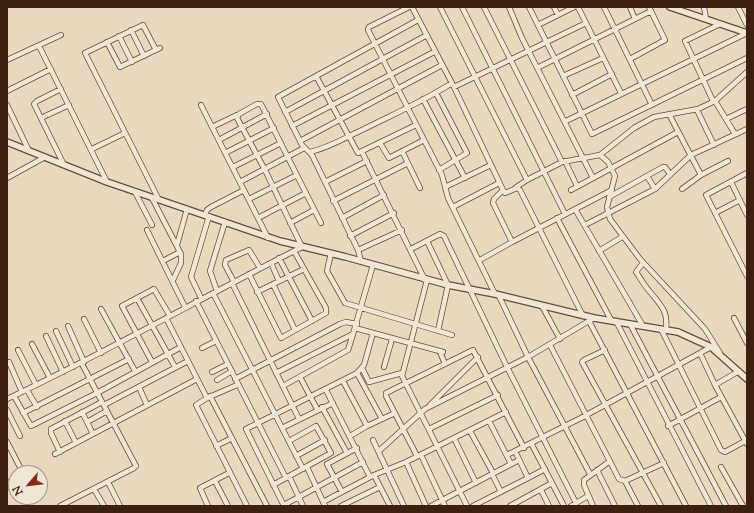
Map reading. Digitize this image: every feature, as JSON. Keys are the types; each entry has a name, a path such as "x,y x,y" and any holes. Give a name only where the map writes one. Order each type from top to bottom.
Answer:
{"street":[{"path":"503,190 453,85 434,52 427,35 410,7 368,28 382,59 439,170 453,206 497,295 590,474"},
{"path":"440,7 527,180"},
{"path":"462,7 565,214"},
{"path":"484,7 563,161 578,186"},
{"path":"509,7 528,51 566,121 593,178"},
{"path":"530,7 572,95 593,134 703,80 746,61"},
{"path":"554,7 558,15"},
{"path":"538,25 574,7"},
{"path":"578,7 621,93"},
{"path":"604,7 652,105"},
{"path":"630,7 635,19"},
{"path":"670,7 747,33"},
{"path":"704,7 706,19"},
{"path":"738,7 747,25"},
{"path":"537,68 615,30 650,9 665,40 630,59"},
{"path":"361,261 358,250 310,152 304,148 300,141 278,96 418,20"},
{"path":"310,152 321,149 423,99 511,60 586,23"},
{"path":"720,24 685,40 714,101 735,134"},
{"path":"107,42 118,66 132,62 158,49 143,25 118,36 86,52 86,56 125,133 180,252 181,263 173,280"},
{"path":"131,30 144,56"},
{"path":"566,121 747,33"},
{"path":"7,60 61,35"},
{"path":"285,112 323,90 427,35"},
{"path":"118,36 132,62"},
{"path":"39,46 92,149 107,182"},
{"path":"292,126 434,52"},
{"path":"563,76 603,58"},
{"path":"300,141 442,65"},
{"path":"7,91 51,69"},
{"path":"503,190 507,192 515,189 527,180 563,161 600,155 634,128 654,117 697,110 714,101 747,72"},
{"path":"572,95 612,74"},
{"path":"316,76 358,153 416,125"},
{"path":"61,89 35,102 35,106 64,165"},
{"path":"436,93 467,152 466,155 439,170"},
{"path":"423,99 465,178"},
{"path":"212,127 259,104 267,114 320,222"},
{"path":"7,105 29,151"},
{"path":"41,118 69,105"},
{"path":"202,105 268,238"},
{"path":"726,119 747,109"},
{"path":"697,110 714,145"},
{"path":"219,140 267,114"},
{"path":"669,114 701,175"},
{"path":"237,115 242,128 265,170 302,247"},
{"path":"225,153 250,142 274,128"},
{"path":"585,225 655,189 691,155 747,129"},
{"path":"571,190 678,132"},
{"path":"92,149 125,133"},
{"path":"380,143 387,158 424,140"},
{"path":"7,142 107,182 268,238 331,253 426,280 497,295 583,316 592,320 614,321 692,337 720,353 747,378"},
{"path":"233,167 281,143"},
{"path":"240,182 304,148"},
{"path":"402,151 420,188"},
{"path":"362,152 394,213 426,280 416,324 402,373 405,384 438,446 467,506"},
{"path":"600,155 612,168 615,178 609,197 608,214 622,237 643,263 705,329 720,353"},
{"path":"7,178 45,157"},
{"path":"325,182 367,161"},
{"path":"682,189 701,175 728,161"},
{"path":"333,201 408,163"},
{"path":"445,187 491,165"},
{"path":"609,197 664,167 670,174"},
{"path":"747,173 707,194 747,276"},
{"path":"249,200 297,175"},
{"path":"647,176 655,189"},
{"path":"731,182 747,215"},
{"path":"453,206 500,183"},
{"path":"515,189 520,190 583,316"},
{"path":"201,298 191,277 207,216 207,210 244,190"},
{"path":"503,190 494,199 493,203 512,242"},
{"path":"480,260 612,190"},
{"path":"135,192 152,225"},
{"path":"258,218 306,193"},
{"path":"342,218 384,195"},
{"path":"715,213 740,200"},
{"path":"177,245 187,209"},
{"path":"575,209 643,326"},
{"path":"290,223 314,210"},
{"path":"350,236 394,213"},
{"path":"557,218 614,321 711,506"},
{"path":"225,222 210,271 215,292 252,371 296,456 305,468 324,504 342,492 372,476 419,456 506,412"},
{"path":"146,230 173,280 185,307"},
{"path":"358,250 402,230"},
{"path":"411,249 443,234 507,367 543,437 573,505 588,496"},
{"path":"599,251 622,237"},
{"path":"427,241 448,285 438,331"},
{"path":"7,399 83,363 201,298 302,247"},
{"path":"260,268 249,250 226,260 225,265 269,362 283,386 299,419"},
{"path":"249,274 279,337 281,338 325,314 327,311 294,251"},
{"path":"163,261 180,252"},
{"path":"331,253 327,271 345,303 452,335"},
{"path":"279,258 312,321"},
{"path":"270,263 279,281"},
{"path":"643,263 636,272 650,292 661,304 667,317 663,330 678,364 722,452 746,442 721,397 700,353"},
{"path":"283,386 348,350 374,265"},
{"path":"257,292 304,269"},
{"path":"272,284 296,330"},
{"path":"152,362 122,308 124,305 155,290 197,379 232,438 267,506"},
{"path":"137,298 175,367"},
{"path":"196,301 257,424 303,506"},
{"path":"542,306 560,339"},
{"path":"101,309 135,371"},
{"path":"734,318 747,343"},
{"path":"84,319 101,353"},
{"path":"379,451 420,412 488,376 528,357 592,320"},
{"path":"592,320 626,393 686,506"},
{"path":"235,379 342,323 442,352 445,364"},
{"path":"630,324 656,376 681,419 726,506"},
{"path":"60,506 71,504 94,489 136,466 90,380 68,326"},
{"path":"56,331 73,367"},
{"path":"363,462 298,496 284,505 246,432 246,429 292,405 326,390 357,373 362,368 373,333"},
{"path":"276,373 353,334"},
{"path":"46,336 63,372"},
{"path":"384,367 392,338"},
{"path":"202,348 216,341"},
{"path":"32,344 50,378"},
{"path":"550,345 619,479 625,481 664,463"},
{"path":"14,396 31,426 97,393 181,347"},
{"path":"507,455 524,448 711,347"},
{"path":"18,350 36,385"},
{"path":"445,506 386,394 473,350 498,395 524,448"},
{"path":"605,350 582,361 661,506"},
{"path":"425,409 478,357"},
{"path":"23,413 90,380 129,358"},
{"path":"188,360 139,387 82,412 54,427 51,431 58,453 197,379"},
{"path":"9,362 25,391 36,407"},
{"path":"212,372 228,364"},
{"path":"362,368 369,382 402,373"},
{"path":"217,380 232,371"},
{"path":"715,385 739,371"},
{"path":"357,373 382,418"},
{"path":"300,377 317,409"},
{"path":"343,381 367,426"},
{"path":"237,385 208,397 196,406 247,506"},
{"path":"139,387 147,405"},
{"path":"447,388 453,395"},
{"path":"326,390 363,462 380,487 387,505"},
{"path":"429,429 498,395"},
{"path":"668,426 721,397"},
{"path":"282,428 317,409 333,403"},
{"path":"322,407 347,453"},
{"path":"7,410 20,436"},
{"path":"87,422 107,411"},
{"path":"82,412 93,434"},
{"path":"350,436 382,418 395,413"},
{"path":"65,421 76,443"},
{"path":"489,421 511,464"},
{"path":"273,485 331,453 316,426 288,441"},
{"path":"470,431 501,492"},
{"path":"216,446 232,438"},
{"path":"454,438 476,483"},
{"path":"296,456 325,440"},
{"path":"373,440 388,469 404,506"},
{"path":"7,442 19,465"},
{"path":"531,443 564,506"},
{"path":"327,464 357,448"},
{"path":"515,451 528,478"},
{"path":"323,458 342,492"},
{"path":"431,506 519,460"},
{"path":"593,506 584,482 590,474 610,461"},
{"path":"406,462 426,506"},
{"path":"721,467 743,506"},
{"path":"473,506 545,469"},
{"path":"597,470 615,506"},
{"path":"208,506 200,488 229,473"},
{"path":"215,481 228,506"},
{"path":"625,481 638,506"},
{"path":"108,482 120,506"},
{"path":"510,506 521,504 552,483"},
{"path":"341,506 380,487"},
{"path":"94,489 104,506"},
{"path":"540,490 549,506"}]}
